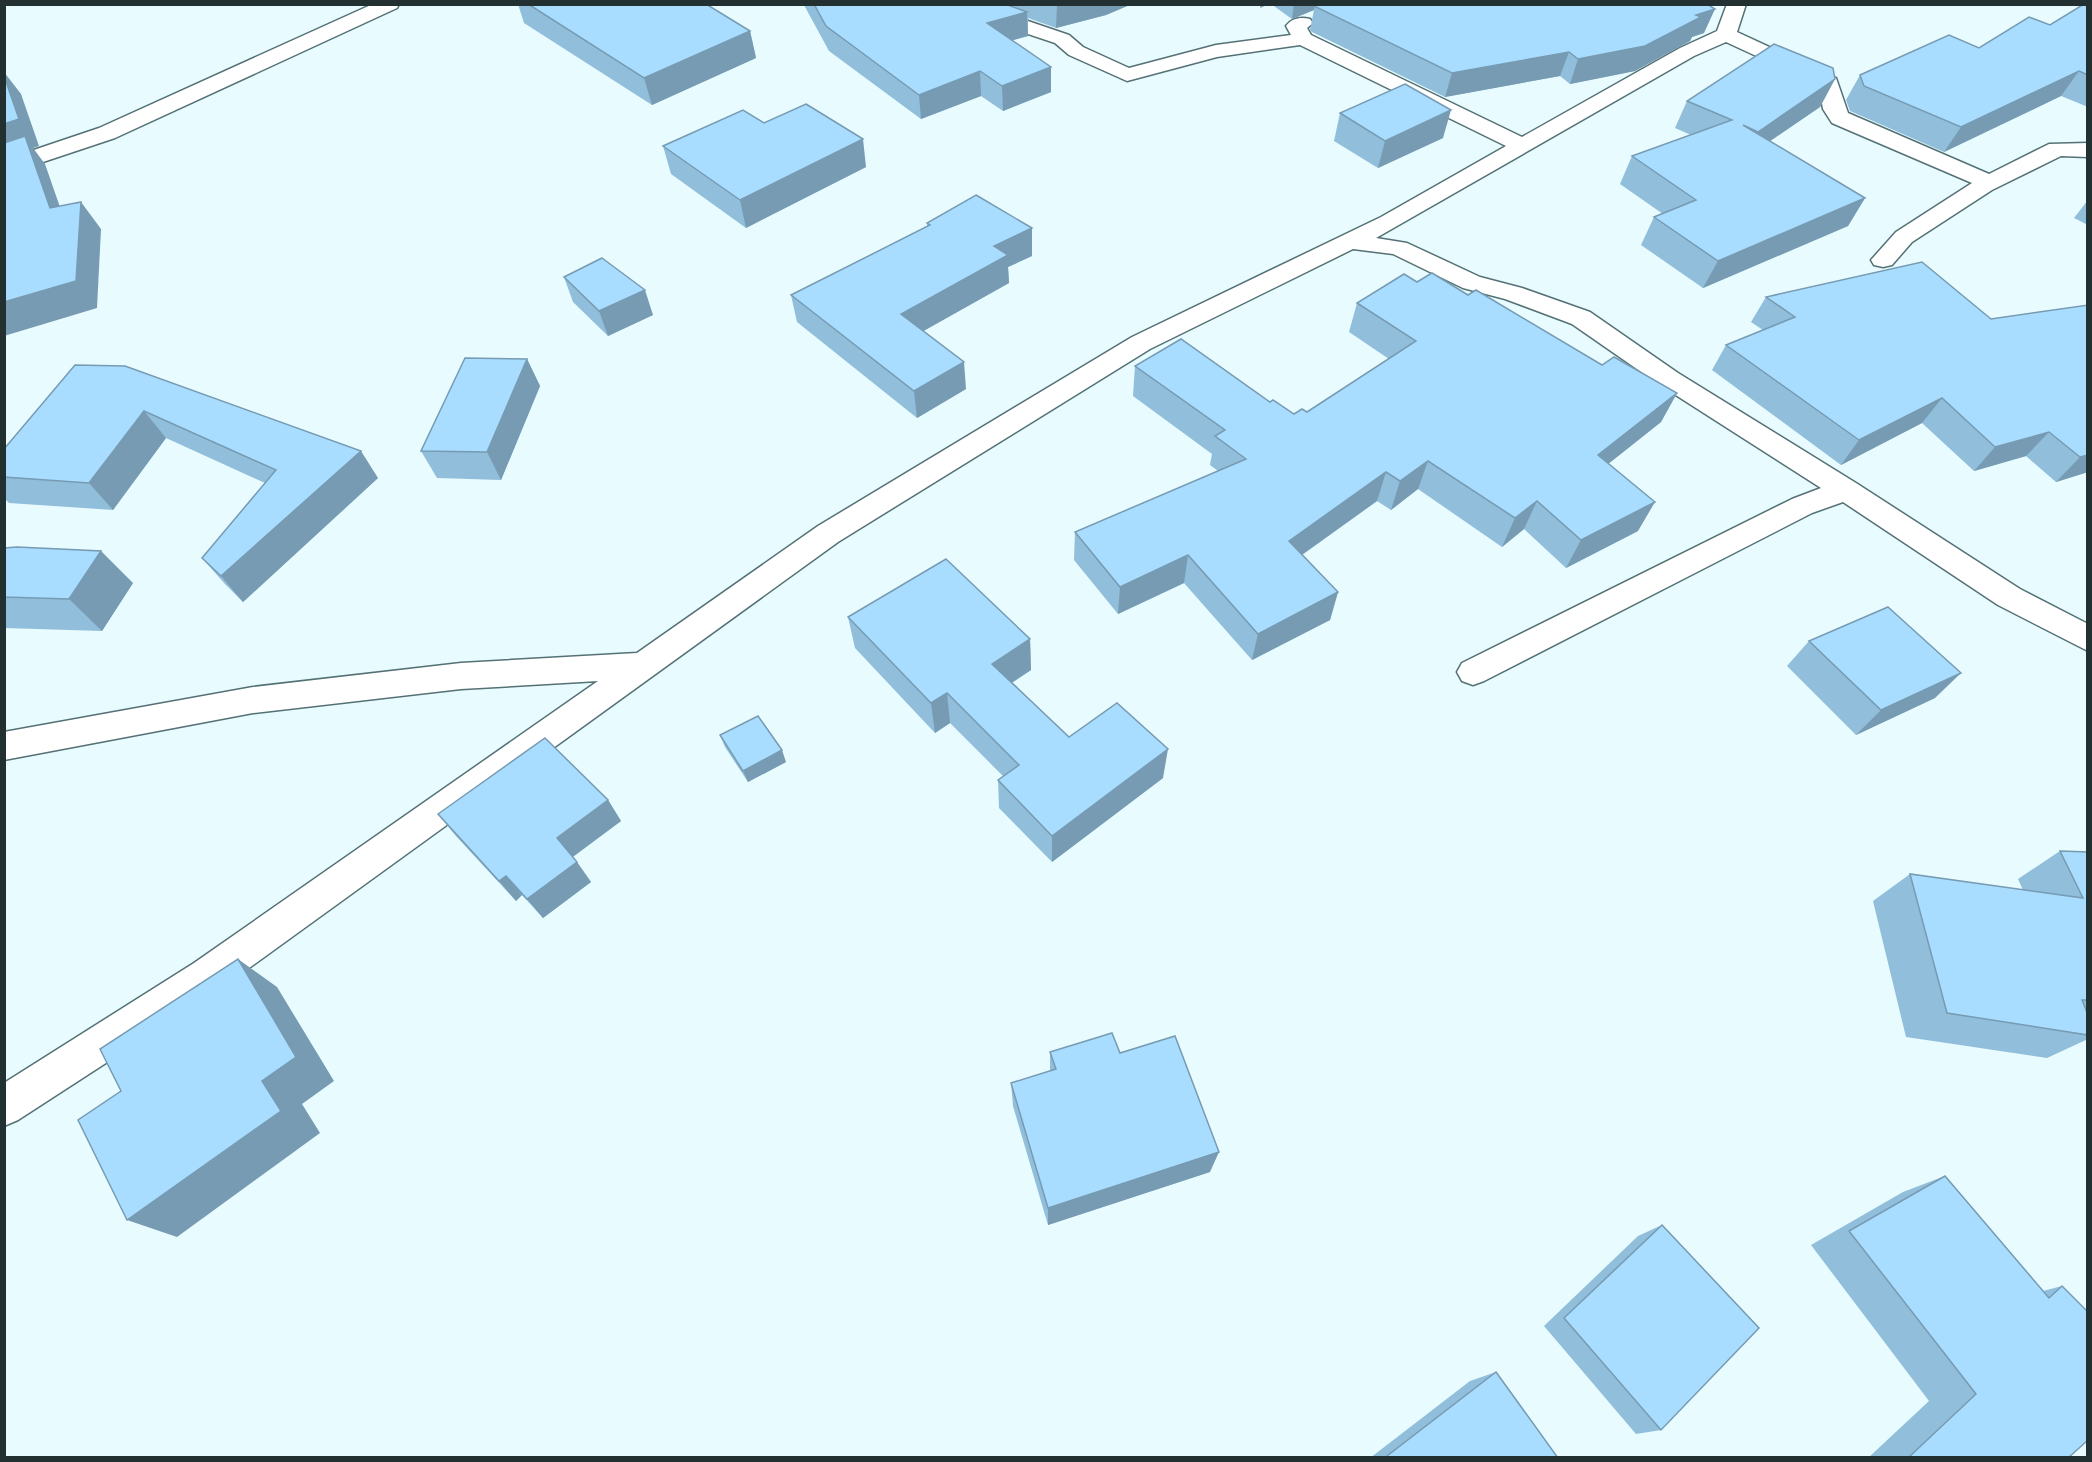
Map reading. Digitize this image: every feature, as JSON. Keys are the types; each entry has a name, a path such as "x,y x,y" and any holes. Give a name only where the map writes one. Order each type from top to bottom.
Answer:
{"street":[{"path":"4,168 107,133 390,4"},
{"path":"957,4 1062,39 1076,51 1127,75 1216,51 1303,39 1523,146"},
{"path":"4,1106 207,976 828,534 1141,343 1389,222 1687,52 1726,35 1737,4"},
{"path":"1303,39 1296,26 1326,14"},
{"path":"1726,35 1829,82 1834,109 1840,118 1990,182"},
{"path":"1883,260 1904,237 1990,182 2057,149 2088,150"},
{"path":"1350,241 1399,248 1472,283 1513,293 1581,318 1669,379 1846,490 2008,597 2088,639"},
{"path":"1473,672 1802,506 1846,490"},
{"path":"4,746 252,700 461,676 645,665"}],"building":[{"path":"528,4 706,4 750,31 644,78"},
{"path":"814,4 1005,4 1027,12 987,23 1051,67 1002,86 980,71 919,95 826,26"},
{"path":"1318,4 1707,4 1715,9 1696,15 1701,17 1645,46 1578,59 1569,52 1452,73 1315,6"},
{"path":"2084,4 2088,4 2088,75 2079,71 1961,127 1864,86 1860,75 1949,35 1979,48 2029,17 2050,25"},
{"path":"1774,44 1833,68 1835,79 1758,132 1743,125 1865,198 1718,261 1654,217 1696,200 1632,156 1732,120 1687,101"},
{"path":"4,76 19,119 4,124"},
{"path":"1405,84 1451,110 1385,141 1340,113"},
{"path":"806,104 863,139 740,200 663,146 743,110 764,123"},
{"path":"25,136 50,208 81,202 76,281 4,302 4,143"},
{"path":"976,195 1032,228 994,246 1008,255 901,314 964,362 914,391 791,295 930,225 927,223"},
{"path":"602,258 645,290 599,311 564,277"},
{"path":"1922,262 1991,319 2088,305 2088,455 2080,457 2049,432 1995,447 1942,398 1859,440 1726,345 1795,317 1766,297"},
{"path":"1432,273 1468,295 1476,290 1602,365 1614,357 1677,393 1598,455 1655,502 1581,540 1537,501 1515,518 1428,461 1400,481 1386,472 1289,541 1338,592 1258,634 1188,555 1120,587 1075,532 1246,459 1215,436 1225,430 1135,366 1181,339 1270,402 1273,400 1294,414 1302,409 1307,412 1416,341 1357,303 1404,274 1417,282"},
{"path":"465,358 527,359 487,452 421,451"},
{"path":"75,365 125,366 361,451 221,576 202,558 276,470 144,411 89,483 4,477 4,449"},
{"path":"4,548 101,551 69,599 4,597"},
{"path":"946,559 1030,639 992,664 1069,737 1117,703 1168,749 1052,836 998,780 1019,765 947,693 931,703 848,617"},
{"path":"1888,607 1961,673 1881,710 1809,641"},
{"path":"758,716 782,750 743,771 720,735"},
{"path":"545,738 608,800 557,838 577,862 527,899 506,876 499,881 438,814"},
{"path":"2060,851 2088,852 2088,1000 2082,1000 2088,1015 2088,1035 1947,1013 1910,874 2083,898"},
{"path":"238,959 296,1057 262,1081 281,1111 127,1220 78,1120 121,1091 100,1049"},
{"path":"1112,1033 1120,1053 1175,1036 1219,1152 1048,1208 1011,1083 1056,1069 1050,1052"},
{"path":"1945,1176 2049,1298 2062,1286 2088,1312 2088,1440 2068,1458 1908,1458 1976,1394 1849,1231"},
{"path":"1662,1225 1759,1328 1661,1430 1564,1318"},
{"path":"1496,1372 1558,1458 1388,1458 1387,1456"}]}
